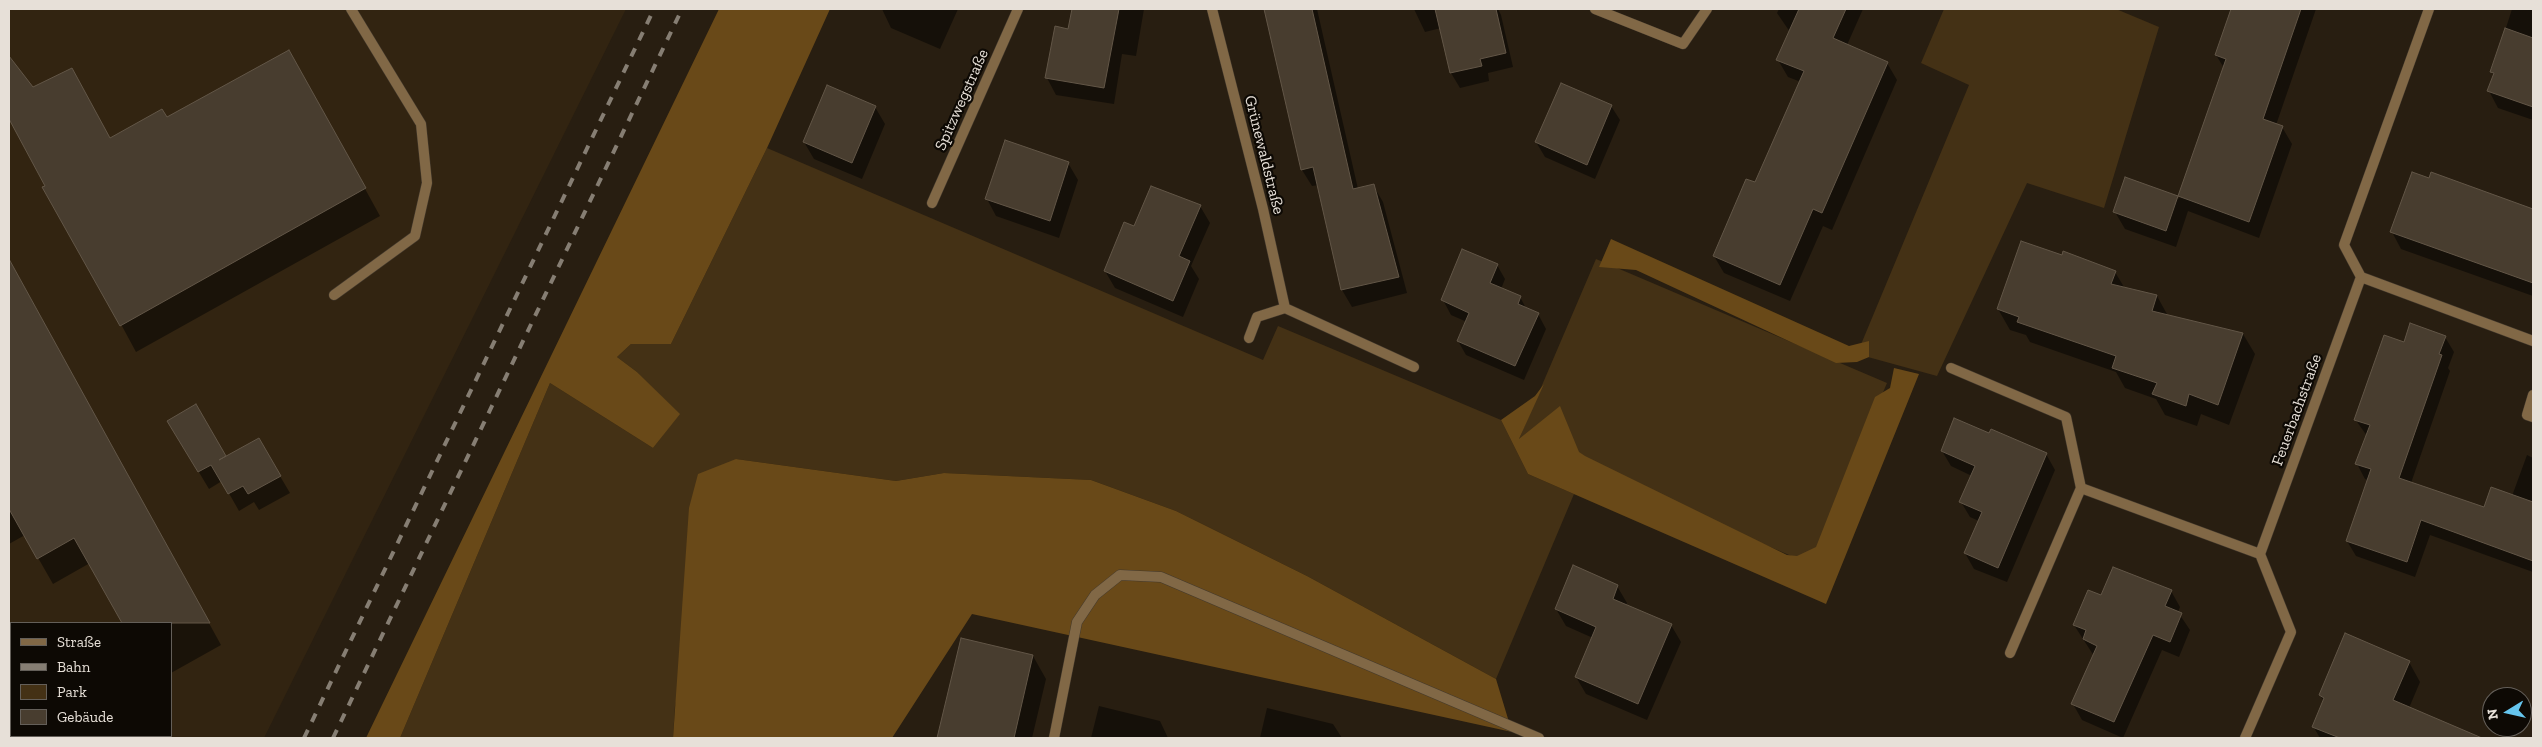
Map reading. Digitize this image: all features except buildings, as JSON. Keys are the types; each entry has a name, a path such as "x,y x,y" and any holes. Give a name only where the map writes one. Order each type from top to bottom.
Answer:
{"street":[{"path":"334,294 415,236 428,182 421,124 351,9"},
{"name":"Spitzwegstraße","path":"932,203 1018,9"},
{"name":"Grünewaldstraße","path":"1212,9 1262,210 1284,308"},
{"path":"1595,9 1683,44 1707,9"},
{"path":"2429,9 2344,245 2361,276 2533,341"},
{"name":"Feuerbachstraße","path":"2260,554 2361,276"},
{"path":"1249,338 1257,317 1284,308 1414,367"},
{"path":"1952,368 2066,417 2081,488 2010,653"},
{"path":"2533,395 2527,415 2533,417"},
{"path":"2081,488 2260,554 2291,632 2245,738"},
{"path":"1054,738 1077,622 1095,595 1120,576 1161,577 1539,738"}],"shaded area":[{"path":"9,9 626,9 264,738 9,738"},
{"path":"719,9 830,9 767,148 671,344 631,344 617,357 637,372 680,414 653,448 550,383 400,738 366,738"},
{"path":"1611,239 1849,346 1869,341 1869,357 1857,362 1836,363 1636,270 1599,267"},
{"path":"1894,368 1919,374 1826,604 1528,474 1501,420 1535,396 1544,384 1519,439 1560,406 1579,452 1585,456 1787,555 1797,556 1816,547 1875,397 1890,388"},
{"path":"736,459 896,481 944,473 1091,480 1176,511 1307,576 1496,679 1512,732 972,614 892,738 673,738 689,508 698,474"}],"green space":[{"path":"1944,9 2116,9 2159,27 2104,208 2027,183 1937,376 1857,354 1969,85 1921,63"},
{"path":"767,148 1263,360 1278,326 1501,420 1528,474 1574,494 1496,679 1307,576 1176,511 1091,480 944,473 896,481 736,459 675,706 673,738 400,738 550,383 653,448 679,414 637,372 617,357 631,344 671,344"},
{"path":"1596,259 1887,383 1810,564 1519,439"}],"railway":[{"path":"304,738 654,9"},
{"path":"333,738 682,9"}]}
